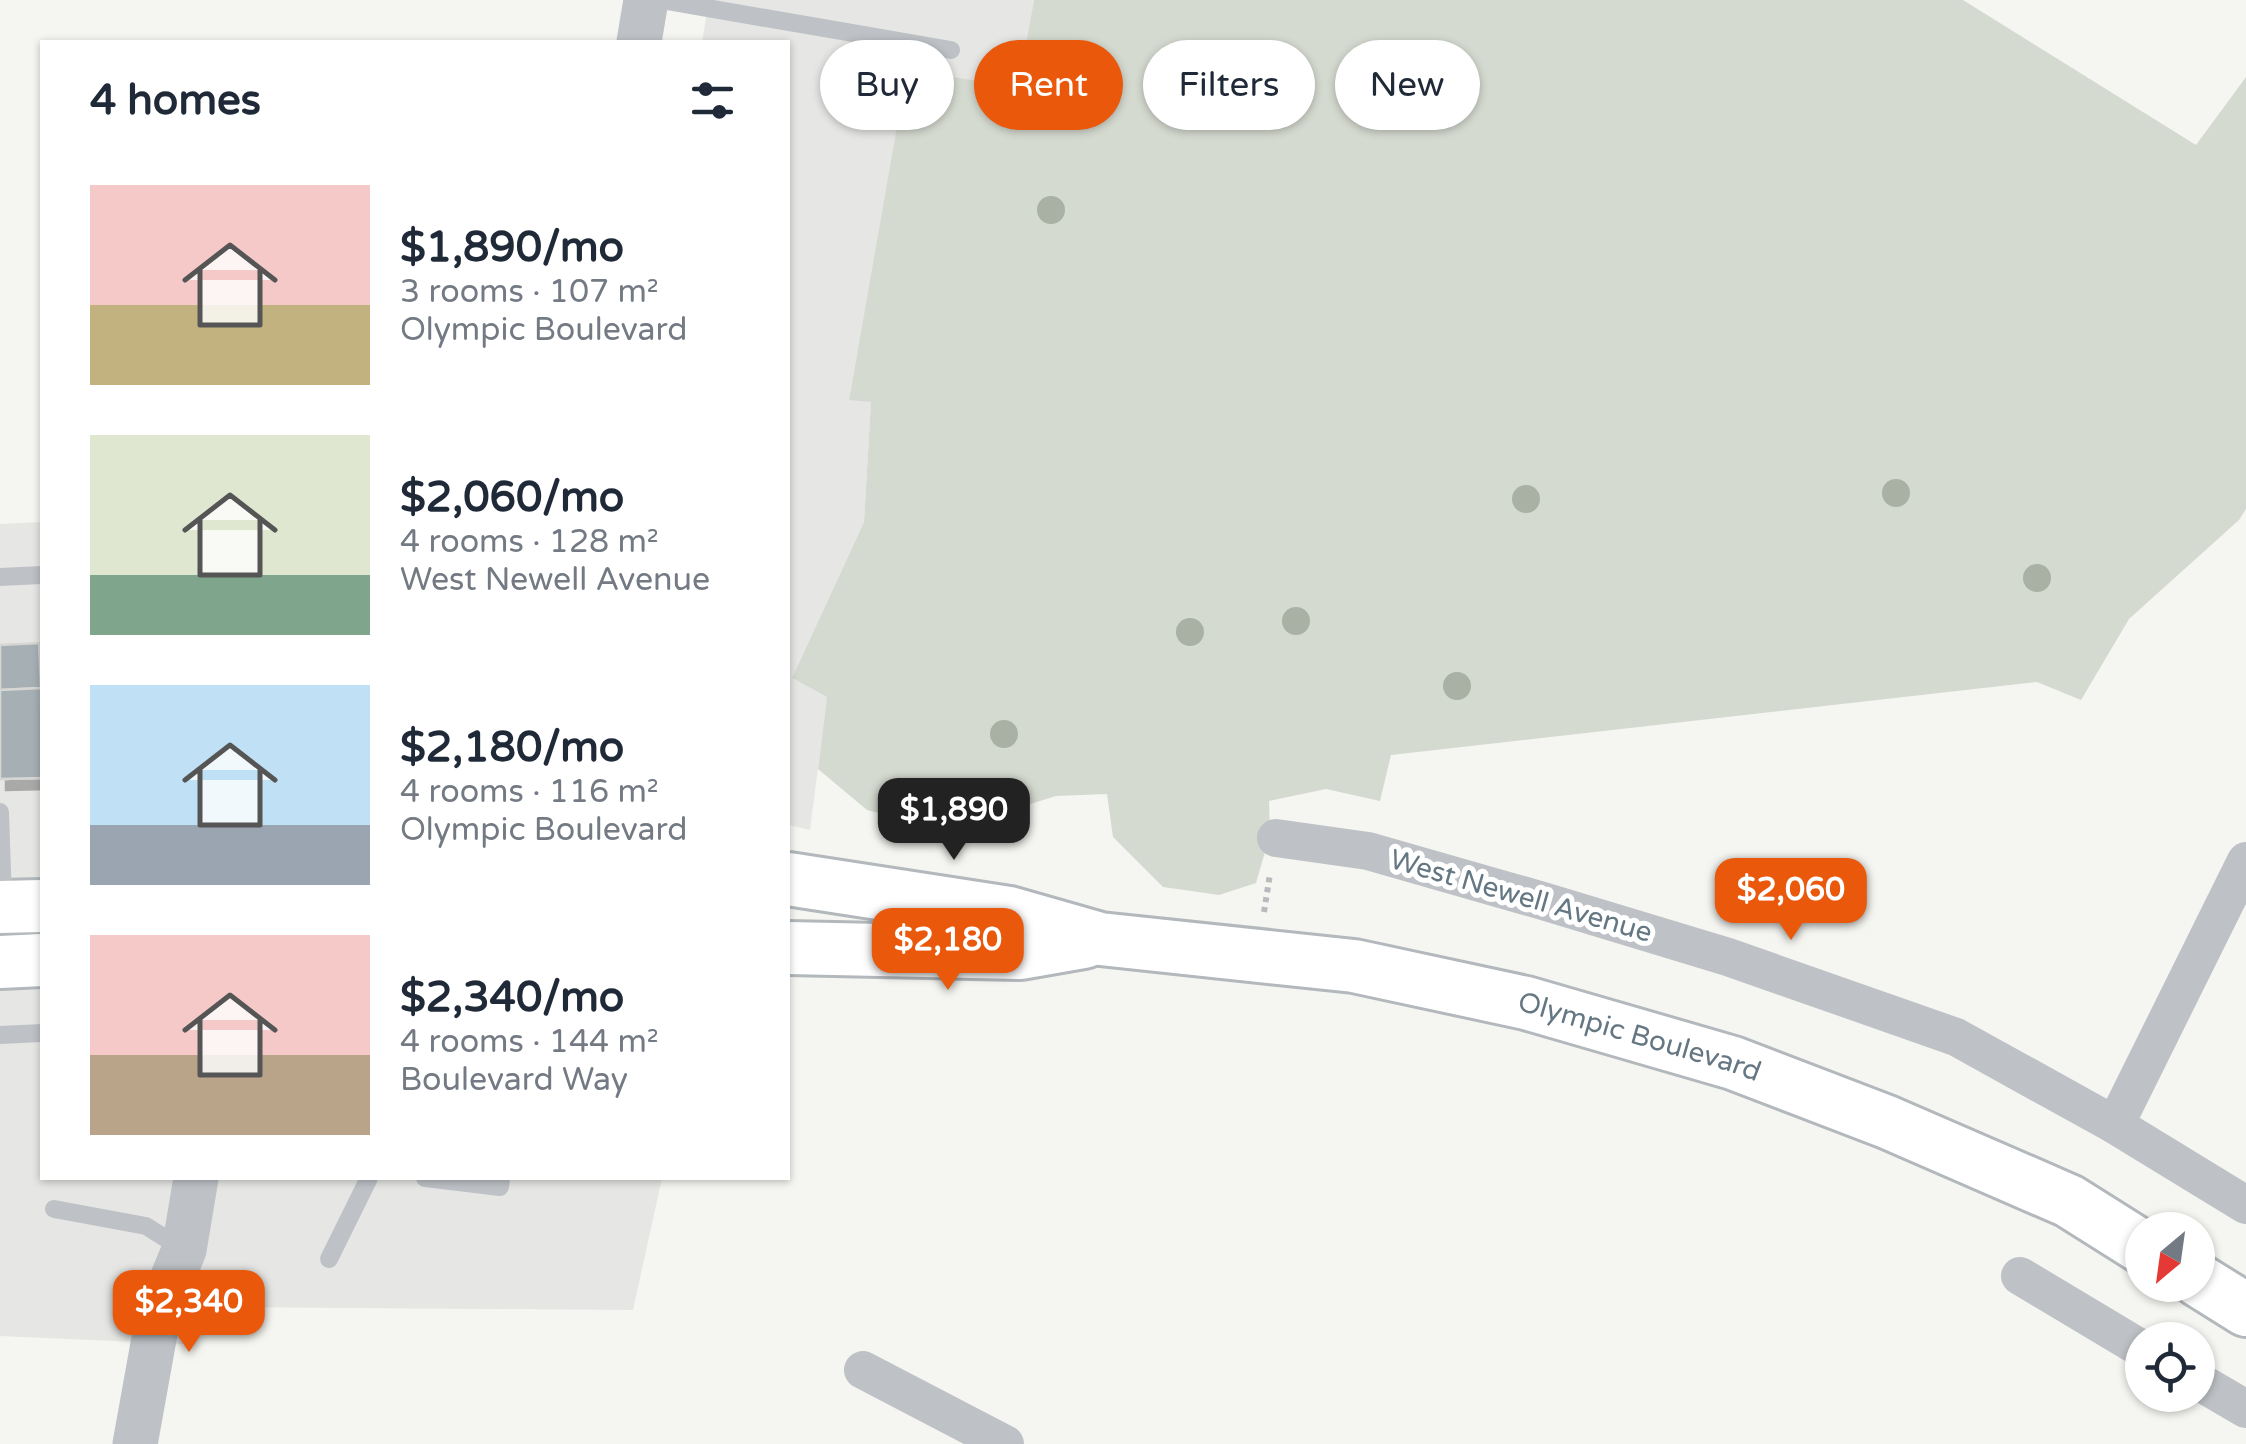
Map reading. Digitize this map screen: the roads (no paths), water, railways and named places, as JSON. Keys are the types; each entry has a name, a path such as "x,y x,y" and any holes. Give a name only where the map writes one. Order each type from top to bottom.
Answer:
{"main road":[{"name":"Olympic Boulevard","path":"790,879 1010,913 1100,939 1354,966 1526,1003 1734,1063 1887,1122 2068,1201 2125,1236"},
{"name":"Olympic Boulevard","path":"790,948 1020,953 1100,939"},
{"path":"0,962 40,960"},
{"path":"2215,1291 2246,1310"}],"street":[{"path":"639,40 646,0"},
{"name":"West Newell Avenue","path":"1276,838 1368,852 1728,957 1956,1037 2114,1125 2246,1205"},
{"path":"2114,1125 2246,861"},
{"path":"136,1444 159,1312 184,1250 196,1180"},
{"path":"184,1250 227,1180"},
{"path":"2020,1276 2125,1338"},
{"path":"863,1370 1005,1444"},
{"path":"2215,1391 2246,1409"}],"lane":[{"path":"661,0 893,40"},
{"path":"0,577 40,575"},
{"path":"0,812 15,906"},
{"path":"0,1035 40,1033"},
{"path":"329,1259 368,1180"},
{"path":"442,1180 500,1187 501,1180"},
{"path":"54,1209 146,1226 184,1250"}]}
